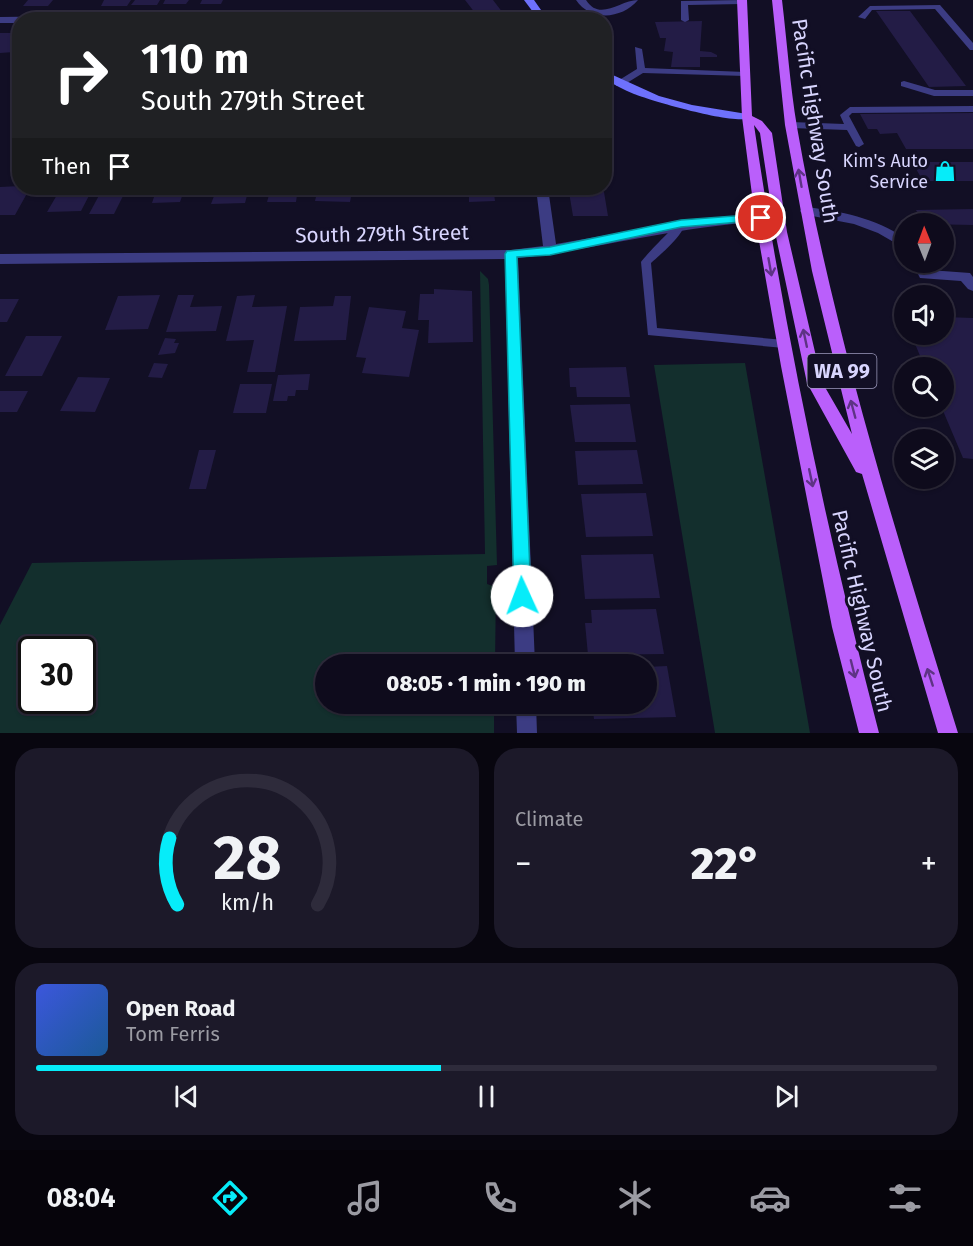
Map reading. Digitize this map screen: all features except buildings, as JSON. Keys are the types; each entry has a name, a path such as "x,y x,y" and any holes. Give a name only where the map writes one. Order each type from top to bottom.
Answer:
{"main road":[{"path":"528,0 538,12"},
{"name":"Pacific Highway South","path":"777,0 791,125 806,211 843,372 873,485 948,733"},
{"name":"Pacific Highway South","path":"742,1 747,117 761,218 784,344 842,627 868,733"},
{"path":"612,79 677,105 747,117 758,123 766,133 781,232 814,383 873,485"}],"street":[{"path":"581,0 587,8 605,12"},
{"path":"612,12 628,6 633,0"},
{"path":"543,195 550,251"},
{"path":"806,211 835,214 871,225 894,236"},
{"name":"South 279th Street","path":"0,259 511,254 550,251 681,224 761,218"},
{"path":"511,254 525,654"},
{"path":"924,273 925,275 965,276 973,286"},
{"path":"526,714 527,733"}],"lane":[{"path":"685,20 684,3 742,1"},
{"path":"862,16 870,8 937,7 973,48"},
{"path":"638,49 641,70"},
{"path":"619,84 641,70 745,74"},
{"path":"904,84 934,93 973,93"},
{"path":"859,144 844,115 850,110 973,109"},
{"path":"791,125 850,127"},
{"path":"681,224 671,238 646,262 652,332 784,344"}],"green space":[{"path":"480,271 488,279 497,565 487,566 487,584 496,587 495,654 315,654 315,714 494,714 494,733 0,733 0,625 32,563 485,554"},
{"path":"745,363 810,733 715,733 654,365"}],"place":[{"name":"Kim's Auto Service","path":"945,171"}],"route":[{"path":"522,596 511,254 550,251 681,224 732,218 761,218"}]}
